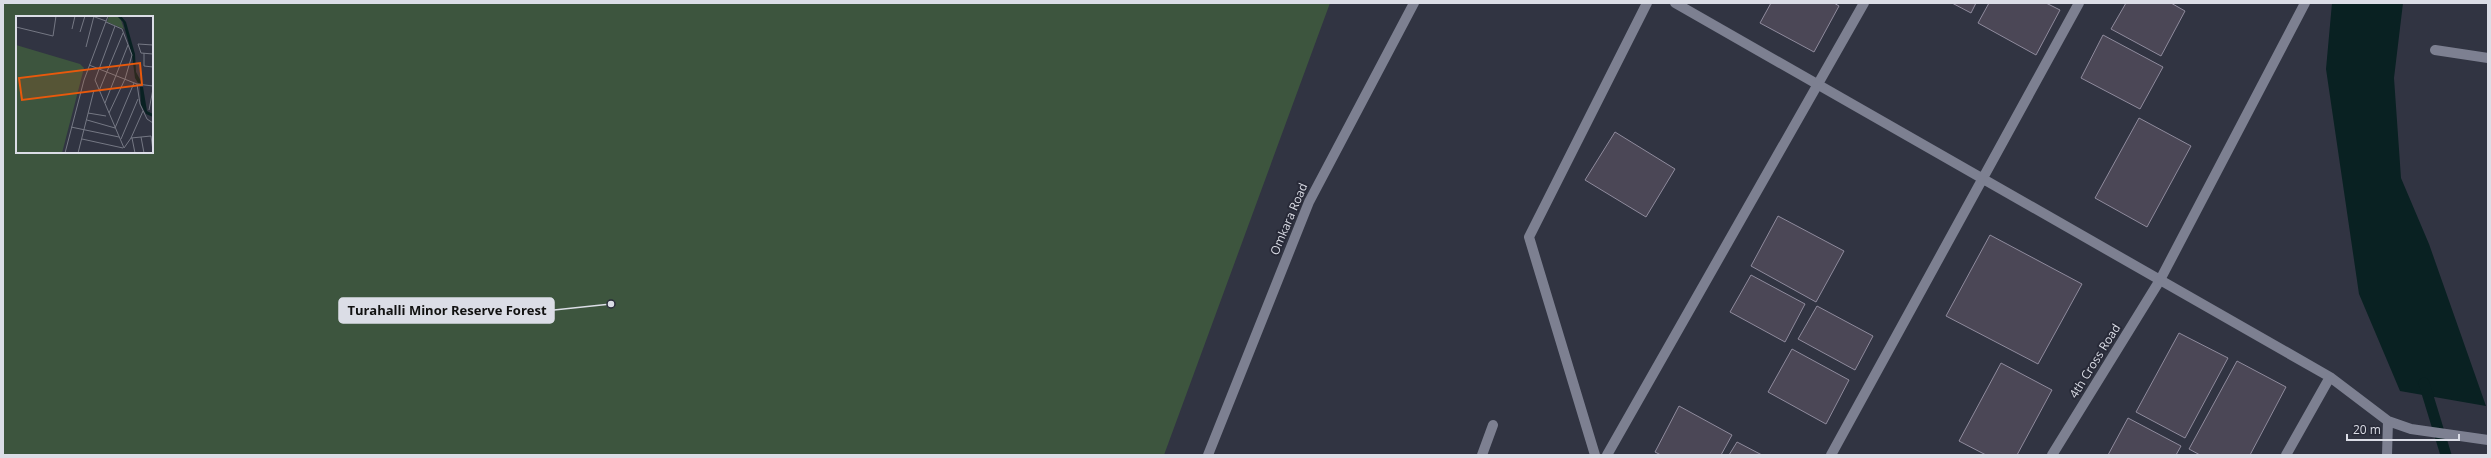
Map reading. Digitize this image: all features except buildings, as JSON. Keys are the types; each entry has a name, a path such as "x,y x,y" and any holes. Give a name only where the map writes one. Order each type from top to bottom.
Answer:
{"street":[{"name":"Omkara Road","path":"1208,455 1309,202 1414,3"},
{"path":"1595,455 1529,237 1647,3"},
{"path":"1675,3 2330,377 2388,421 2411,429 2488,440"},
{"path":"1608,455 1864,3"},
{"path":"1831,455 2079,3"},
{"name":"4th Cross Road","path":"2052,455 2160,280 2305,3"},
{"path":"2435,50 2488,58"},
{"path":"2286,455 2330,377"},
{"path":"2387,455 2388,421"},
{"path":"1482,455 1493,425"}],"green space":[{"path":"3,3 1330,3 1164,455 3,455"}],"shaded area":[{"path":"2332,3 2403,3 2394,78 2401,178 2429,244 2486,406 2400,391 2359,294 2326,69"}],"waterway":[{"path":"2424,383 2446,455"}],"place":[{"name":"Turahalli Minor Reserve Forest","path":"611,304"}]}
